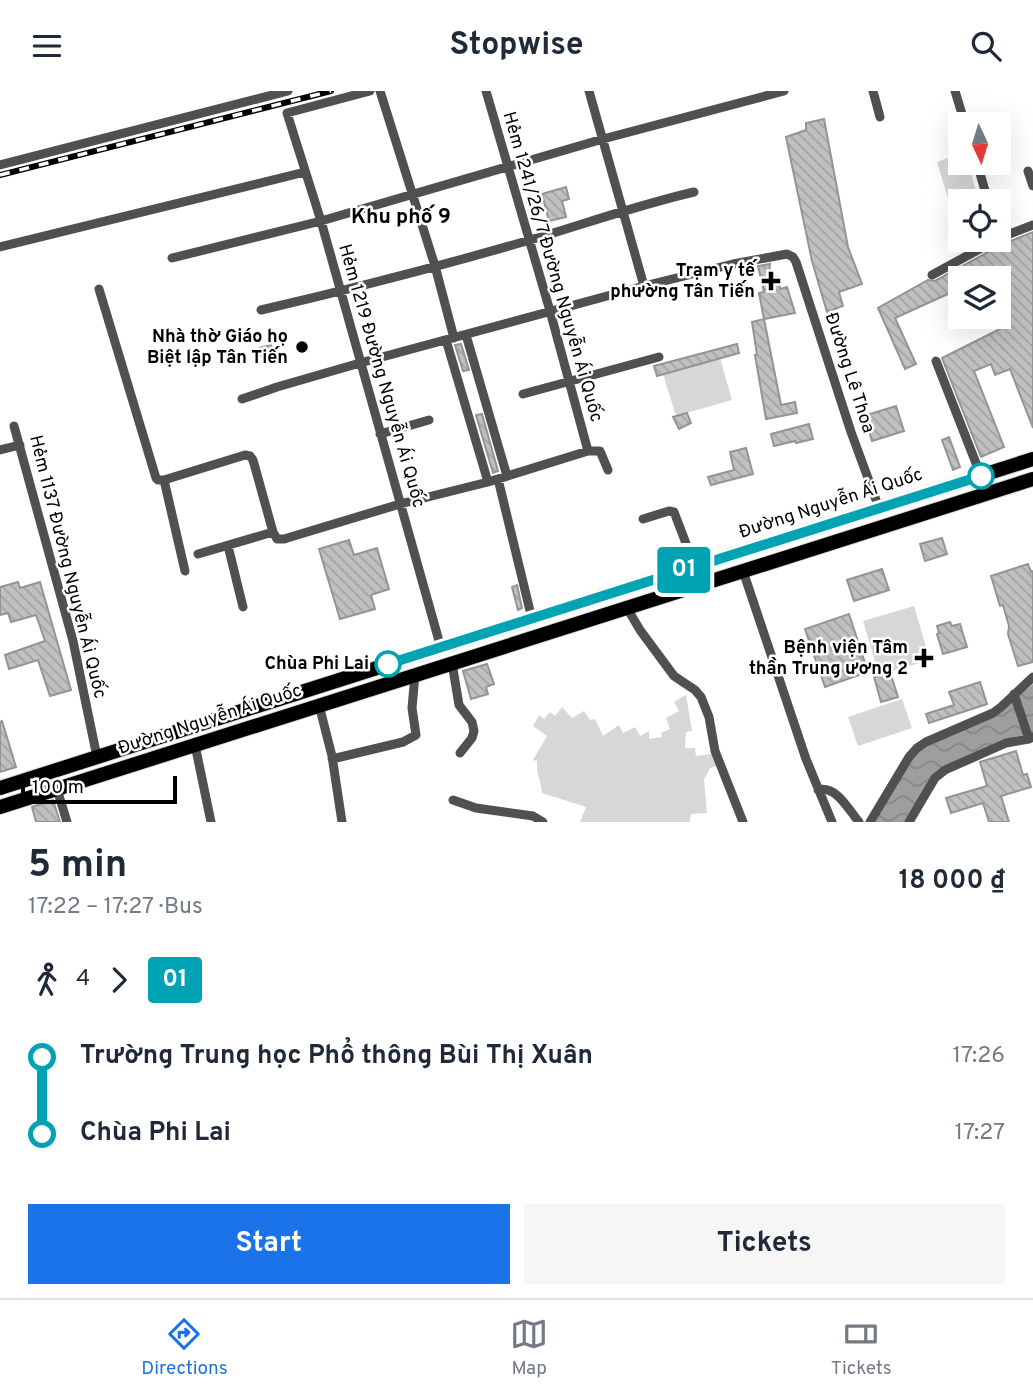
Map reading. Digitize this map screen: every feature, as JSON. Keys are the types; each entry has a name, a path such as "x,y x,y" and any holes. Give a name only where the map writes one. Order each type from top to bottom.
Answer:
{"main road":[{"name":"Đường Nguyễn Ái Quốc","path":"0,788 1033,460"},
{"name":"Đường Nguyễn Ái Quốc","path":"0,807 1033,479"},
{"path":"879,508 884,526"},
{"path":"30,778 36,795"}],"street":[{"path":"0,165 288,91"},
{"name":"Hẻm 1219 Đường Nguyễn Ái Quốc","path":"370,91 287,113 321,221 441,648"},
{"path":"380,91 435,266 450,339 498,479"},
{"name":"Hẻm 1241/26/7 Đường Nguyễn Ái Quốc","path":"486,91 550,311 587,451"},
{"path":"243,399 360,363 643,286 589,91"},
{"path":"172,258 321,221 603,139 784,91"},
{"path":"873,91 880,117"},
{"path":"955,91 961,112"},
{"path":"1028,171 1033,186"},
{"path":"0,247 305,172"},
{"path":"261,310 340,292 694,192"},
{"path":"1011,234 1033,225"},
{"path":"932,275 974,252"},
{"name":"Đường Lê Thoa","path":"643,286 785,254 791,255 796,262 879,508"},
{"path":"99,289 156,478 164,479 245,455 250,456 277,539 498,479 587,451 598,450 608,470"},
{"path":"466,335 532,619"},
{"path":"523,394 659,357"},
{"path":"936,361 981,476"},
{"path":"380,433 429,420"},
{"name":"Hẻm 1137 Đường Nguyễn Ái Quốc","path":"14,426 73,641 97,757"},
{"path":"0,450 20,445"},
{"path":"164,479 185,571"},
{"path":"643,519 674,512 695,567"},
{"path":"198,555 273,533"},
{"path":"228,546 243,607"},
{"path":"743,571 806,759 832,822"},
{"path":"627,608 674,676 701,697 709,717 715,751 743,822"},
{"path":"452,663 459,705 472,722 474,731 460,753"},
{"path":"332,759 403,742 416,735 412,708 415,675"},
{"path":"870,822 917,748 993,713 1033,677"},
{"path":"909,822 935,778 944,770 1006,743 1031,738 1014,694"},
{"path":"319,705 332,759 342,822"},
{"path":"195,745 211,822"},
{"path":"818,790 826,787 834,791 859,822"},
{"path":"57,789 67,822"},
{"path":"453,800 476,808 533,816 543,822"}],"shaded area":[{"path":"948,158 948,175 971,175 976,189 948,189 948,198 937,162"},
{"path":"720,358 732,400 676,416 663,374"},
{"path":"914,606 930,660 879,675 863,621"},
{"path":"686,695 692,731 686,732 685,748 695,748 696,756 711,754 717,766 710,768 704,779 707,813 691,814 690,822 580,822 586,807 542,793 537,761 533,760 547,736 533,726 539,715 544,719 550,712 555,716 562,707 572,718 584,711 590,720 595,719 603,736 619,725 623,733 635,727 640,736 649,731 649,739 662,737 661,733 670,729 666,718 679,711 674,702"},
{"path":"902,699 912,728 858,746 848,717"}],"water":[{"path":"1033,684 1033,733 1013,737 942,767 905,822 874,822 919,751 1010,703"}],"building":[{"path":"824,119 848,247 862,284 839,292 843,306 827,312 812,261 786,137 806,130 806,123"},
{"path":"566,187 569,199 562,201 566,217 549,221 542,194"},
{"path":"1033,232 1033,428 1010,369 995,375 991,364 974,371 1004,447 981,457 942,358 1000,329 1011,329 1011,266 962,266 988,252 1011,252 1011,241"},
{"path":"770,264 769,274 774,273 775,278 778,277 780,289 787,287 795,313 764,319 759,293 764,292 758,266"},
{"path":"948,274 948,294 895,318 916,364 905,369 878,308 928,280 935,281"},
{"path":"764,319 781,405 795,402 797,413 766,419 752,322"},
{"path":"461,344 469,370 463,371 455,345"},
{"path":"737,344 739,353 657,376 654,366"},
{"path":"271,345 275,361 264,364 259,348"},
{"path":"896,406 904,431 872,441 864,416"},
{"path":"687,413 691,423 679,429 673,417"},
{"path":"482,414 498,471 493,473 476,415"},
{"path":"809,424 813,439 774,446 771,434"},
{"path":"949,437 960,467 953,470 942,440"},
{"path":"746,448 753,474 711,485 708,477 734,470 730,452"},
{"path":"942,538 947,554 925,561 920,544"},
{"path":"349,540 354,555 377,548 389,589 371,595 375,609 340,619 319,549"},
{"path":"1028,564 1031,572 1033,571 1033,662 1018,666 1003,605 1000,606 991,576"},
{"path":"882,569 889,590 854,601 847,580"},
{"path":"18,582 20,588 40,582 71,690 50,696 38,660 9,669 5,655 45,641 36,615 11,622 8,613 0,615 0,587"},
{"path":"517,585 522,608 518,610 512,587"},
{"path":"849,614 868,672 825,687 805,629"},
{"path":"950,622 952,626 960,624 967,647 943,654 937,626"},
{"path":"487,664 494,684 486,687 488,694 471,699 463,671"},
{"path":"890,672 898,697 881,702 874,677"},
{"path":"980,682 987,704 929,723 926,714 954,705 949,692"},
{"path":"2,721 16,767 0,772 0,722"},
{"path":"1016,751 1023,775 1027,774 1031,787 1001,796 1009,822 989,822 983,803 951,813 946,798 987,786 980,762"},
{"path":"53,800 60,822 36,822 32,807"}],"railway":[{"path":"0,175 331,91"}],"bus line":[{"name":"01","path":"388,664 981,476"}],"place":[{"name":"Trạm y tế phường Tân Tiến","path":"771,281"},
{"name":"Nhà thờ Giáo họ Biệt lập Tân Tiến","path":"302,347"},
{"name":"Bệnh viện Tâm thần Trung ương 2","path":"924,658"},
{"name":"Chùa Phi Lai","path":"388,664"}],"district":[{"name":"Khu phố 9","path":"401,217"}]}
